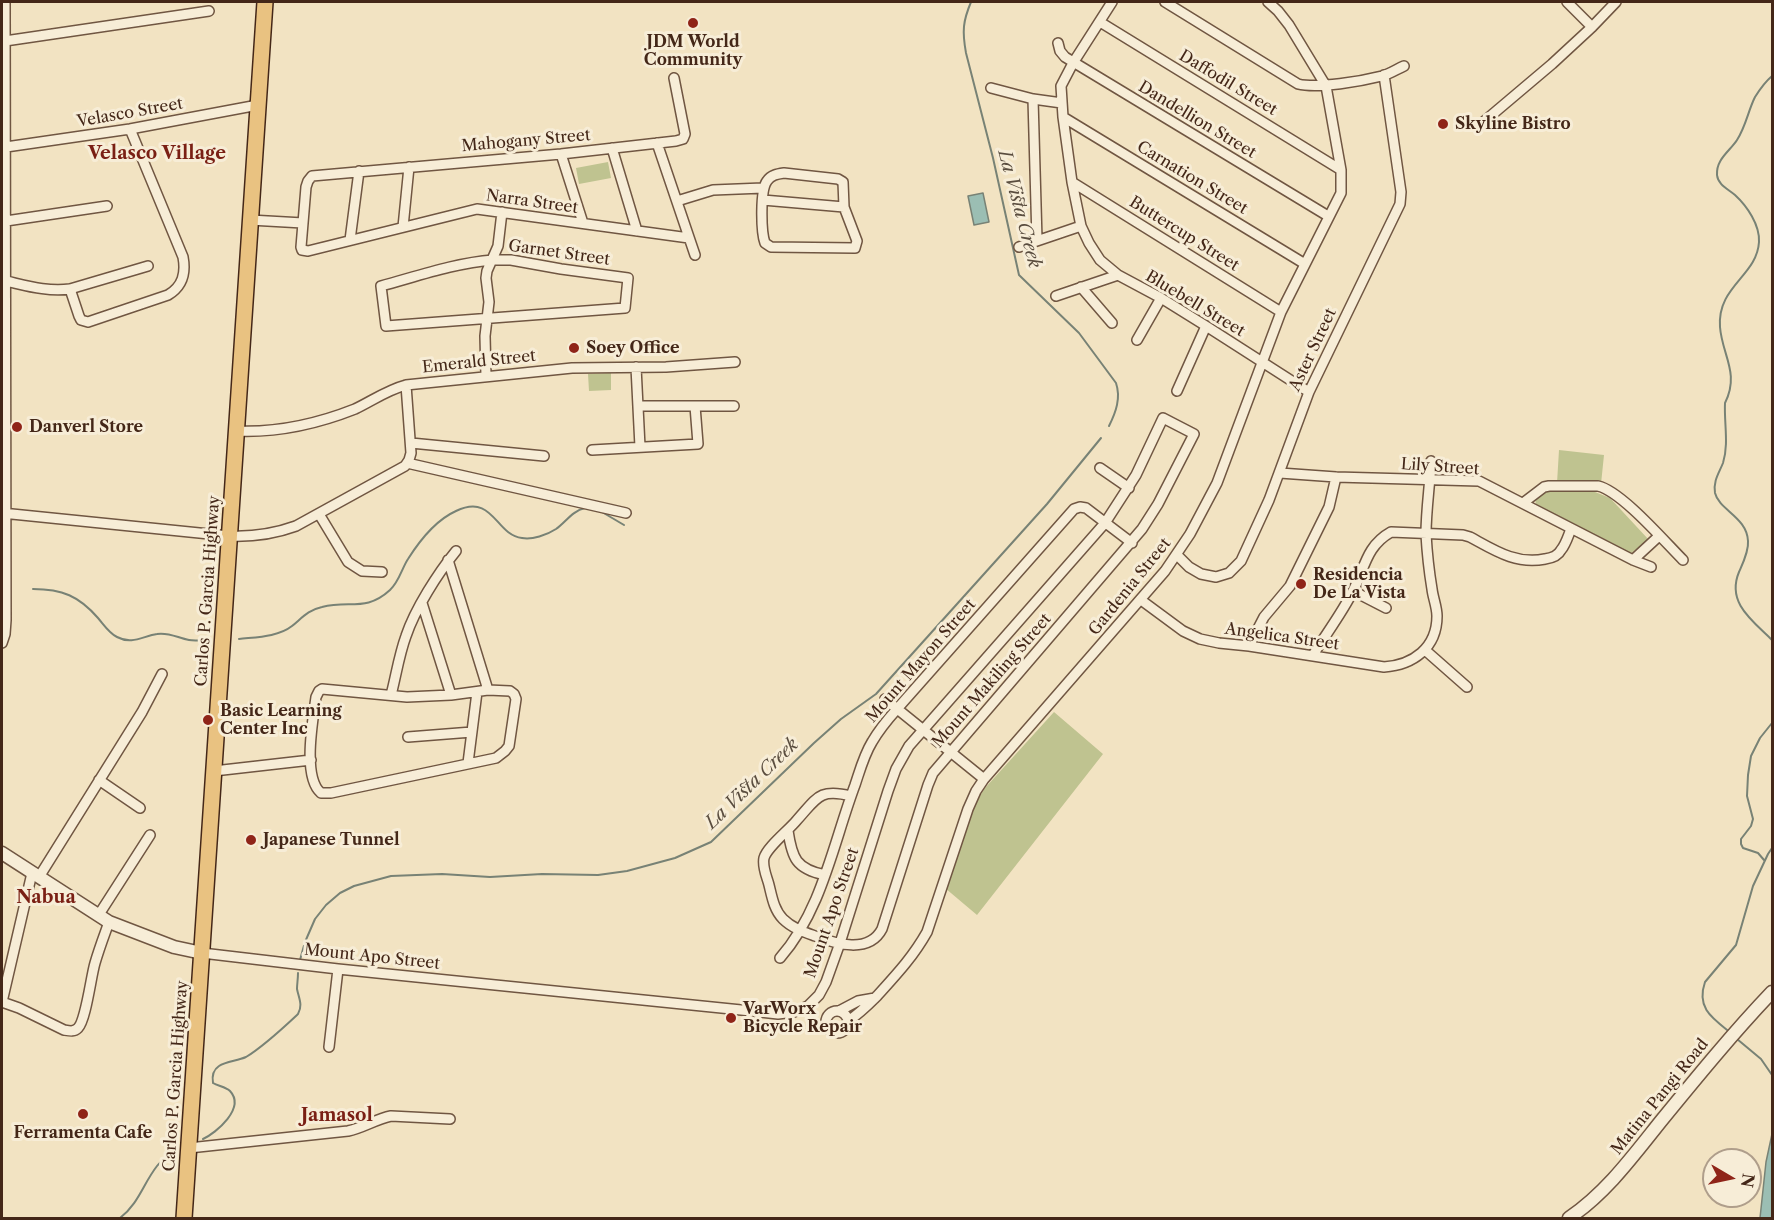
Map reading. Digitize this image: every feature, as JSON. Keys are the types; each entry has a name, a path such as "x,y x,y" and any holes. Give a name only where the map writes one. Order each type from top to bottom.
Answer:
{"highway":[{"name":"Carlos P. Garcia Highway","path":"184,1218 265,2"}],"street":[{"path":"2,643 6,627 4,513 5,2"},
{"name":"Bluebell Street","path":"1112,2 1063,81 1063,117 1072,182 1081,226 1089,243 1100,260 1118,275 1161,298 1309,392"},
{"path":"1165,2 1298,84 1305,86 1326,86 1384,75 1404,66"},
{"path":"1268,2 1289,25 1326,86"},
{"path":"1570,2 1592,27"},
{"path":"1481,124 1552,64 1616,2"},
{"path":"5,41 208,11"},
{"name":"Daffodil Street","path":"1100,21 1341,170"},
{"name":"Dandellion Street","path":"1058,43 1062,55 1073,63 1328,216"},
{"name":"Aster Street","path":"1177,555 1189,567 1201,574 1216,577 1229,573 1240,561 1280,473 1309,392 1400,204 1401,192 1384,75"},
{"name":"Mahogany Street","path":"303,223 307,184 310,178 317,175 561,154 680,140 685,134 674,78"},
{"name":"Gardenia Street","path":"848,1021 862,1012 906,964 927,932 968,809 984,779 1141,600 1177,555 1217,483 1281,312 1341,193 1341,170 1326,86"},
{"path":"991,88 1033,99 1062,103"},
{"path":"1033,99 1037,240"},
{"name":"Velasco Street","path":"6,147 130,129 258,105"},
{"name":"Carnation Street","path":"1063,117 1305,264"},
{"path":"70,289 79,316 84,322 88,322 168,295 179,286 182,279 183,257 130,129"},
{"path":"657,143 695,255"},
{"path":"612,148 637,231"},
{"path":"561,154 583,223"},
{"path":"403,227 409,167"},
{"path":"350,240 359,171"},
{"path":"777,174 838,179 844,184 844,207 856,237 855,248 771,247 765,243 763,238 763,188 769,178 777,174"},
{"name":"Buttercup Street","path":"1072,182 1281,312"},
{"path":"677,201 713,190 763,188"},
{"path":"763,200 844,207"},
{"path":"6,221 107,206"},
{"name":"Narra Street","path":"303,223 301,245 302,250 308,251 469,210 484,209 689,238"},
{"path":"486,376 485,336 489,302 487,271 498,246 502,212"},
{"path":"250,220 303,223"},
{"path":"1019,247 1081,226"},
{"name":"Garnet Street","path":"493,260 511,260 628,278 625,308 387,326 381,286 479,261 493,260"},
{"path":"6,281 49,291 70,289 148,266"},
{"path":"1056,296 1118,275"},
{"path":"1081,287 1112,323"},
{"path":"1137,340 1161,298"},
{"path":"1177,391 1206,326"},
{"name":"Emerald Street","path":"235,431 254,432 282,429 308,423 356,408 388,391 406,385 572,368 735,362"},
{"path":"636,367 640,447"},
{"path":"4,513 229,536 259,535 281,531 319,514 347,496 400,470 407,463 411,453 411,443 406,385"},
{"path":"638,406 734,406"},
{"path":"591,450 698,444 695,406"},
{"name":"Mount Apo Street","path":"202,953 778,1014 798,1011 814,1001 826,982 896,769 909,746 1105,523 1144,461 1163,418 1194,434"},
{"name":"Mount Makiling Street","path":"840,944 855,945 876,938 933,773 1132,543 1149,520 1194,434"},
{"path":"411,443 544,456"},
{"path":"1431,461 1426,533 1432,591 1437,614 1433,636 1425,650 1467,687"},
{"path":"407,463 626,513"},
{"path":"1100,468 1129,488"},
{"name":"Lily Street","path":"1280,473 1479,481 1651,567"},
{"path":"1250,646 1264,616 1290,586 1329,507 1336,477"},
{"path":"1523,503 1544,487 1549,486 1605,488 1629,506 1683,560"},
{"name":"Mount Mayon Street","path":"780,958 801,931 814,905 851,796 871,744 879,731 1072,511 1080,507 1086,508 1105,523"},
{"path":"319,514 348,562 362,571 382,572"},
{"path":"1105,523 1132,543"},
{"path":"1312,656 1353,591 1372,548 1380,538 1391,532 1470,537 1509,558 1538,561 1553,558 1561,552 1571,529"},
{"path":"1633,560 1659,536"},
{"path":"392,695 405,638 422,603 456,551"},
{"path":"448,560 488,690"},
{"path":"1353,591 1386,608"},
{"name":"Angelica Street","path":"1141,600 1183,631 1200,639 1219,643 1384,668 1412,661 1425,650"},
{"path":"422,603 451,695"},
{"path":"150,835 104,919 84,1014 76,1030 64,1030 2,1002 35,875 142,712 162,674"},
{"path":"325,689 407,697 488,690 510,691 516,699 509,746 496,758 331,794 318,791 310,760 316,697 319,691 325,689"},
{"path":"468,763 477,692"},
{"path":"885,699 984,779"},
{"path":"408,737 472,732"},
{"path":"214,771 310,760"},
{"path":"99,780 140,807"},
{"path":"840,944 801,931 791,926 779,915 764,869 764,858 767,852 823,794 837,793 851,796"},
{"path":"788,831 790,846 799,864 813,872 825,875"},
{"path":"2,853 104,919 174,947 202,953"},
{"path":"329,1047 338,969"},
{"name":"Matina Pangi Road","path":"1569,1218 1591,1202 1614,1178 1722,1047 1773,992"},
{"path":"839,1011 844,1013 848,1021 844,1030 839,1033 833,1032 826,1024 829,1014 858,1001 875,998"},
{"path":"814,1001 829,1014"},
{"path":"189,1148 357,1130 391,1116 450,1119"}],"green space":[{"path":"608,162 611,178 579,184 576,168"},
{"path":"611,373 611,390 589,391 588,374"},
{"path":"1559,450 1604,455 1601,484 1557,483"},
{"path":"1547,490 1595,492 1610,498 1649,540 1631,553 1536,504 1535,499"},
{"path":"1054,712 1103,754 977,915 945,888 976,802 985,788"}],"water":[{"path":"983,193 989,222 974,225 968,196"},
{"path":"1772,1134 1772,1218 1760,1218 1762,1208 1766,1162"}],"waterway":[{"name":"La Vista Creek","path":"971,2 964,26 966,53 993,158 1019,275 1079,333 1116,383 1117,405 1109,426"},
{"path":"1772,76 1755,97 1740,135 1717,169 1719,182 1740,199 1752,216 1759,242 1752,264 1730,291 1721,313 1721,337 1729,364 1731,382 1725,403 1725,456 1715,489 1718,499 1743,526 1748,541 1748,549 1736,583 1739,602 1750,618 1772,640"},
{"name":"La Vista Creek","path":"300,960 315,919 340,893 354,886 391,876 598,875 627,871 675,858 711,842 814,743 841,719 876,694 1047,504 1101,438"},
{"path":"239,639 267,636 286,630 317,608 365,603 381,597 396,583 408,559 423,538 435,525 456,511 479,507 513,535 530,538 552,531 580,509 585,508"},
{"path":"602,512 624,525"},
{"path":"33,589 53,590 77,599 91,610 112,633 122,639 133,640 152,635 169,634 189,640 208,640"},
{"path":"1764,860 1758,853 1743,848 1741,839 1751,826 1753,819 1747,796 1751,756 1760,738 1772,723"},
{"path":"1731,1033 1708,1012 1704,1006 1703,991 1705,982 1736,945 1753,886 1772,848"},
{"name":"La Vista Creek","path":"203,1139 221,1126 232,1112 234,1105 234,1098 230,1091 213,1083 214,1072 222,1064 253,1053 298,1014 300,1005 297,989 298,973"},
{"path":"1737,1039 1761,1059 1772,1075"},
{"name":"La Vista Creek","path":"120,1218 132,1206 157,1166 172,1154"}],"place":[{"name":"JDM World Community","path":"693,23"},
{"name":"Skyline Bistro","path":"1443,124"},
{"name":"Soey Office","path":"574,348"},
{"name":"Danverl Store","path":"17,427"},
{"name":"Residencia De La Vista","path":"1301,584"},
{"name":"Basic Learning Center Inc","path":"208,720"},
{"name":"Japanese Tunnel","path":"251,840"},
{"name":"VarWorx Bicycle Repair","path":"731,1018"},
{"name":"Ferramenta Cafe","path":"83,1114"}],"district":[{"name":"Velasco Village","path":"157,154"},
{"name":"Nabua","path":"46,898"},
{"name":"Jamasol","path":"337,1116"}]}
